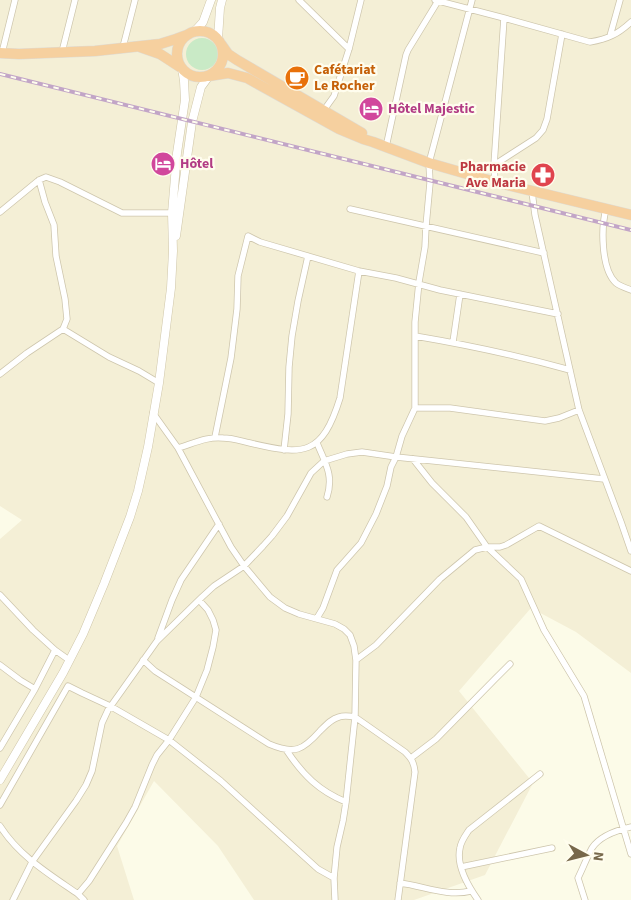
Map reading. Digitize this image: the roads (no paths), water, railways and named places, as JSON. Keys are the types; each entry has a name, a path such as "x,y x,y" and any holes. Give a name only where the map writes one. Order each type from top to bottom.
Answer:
{"highway":[{"path":"1,53 95,51 170,42 190,33 207,32 220,41 228,54 236,60 324,110 373,142"},
{"path":"190,33 181,40 177,52 178,61 182,68 187,74 194,77 228,73 246,78 339,129 363,140 429,163 495,182 631,215"},
{"path":"209,76 218,70 222,64 224,54 220,41"},
{"path":"137,46 160,54 182,68"}],"main road":[{"path":"190,33 203,22 211,0"},
{"path":"220,41 220,8 222,0"},
{"path":"0,780 83,634 130,517 140,482 159,383 171,288 173,251 172,213 176,162 185,100 182,68"},
{"path":"173,251 192,122 201,87 209,76"}],"street":[{"path":"1,53 15,0"},
{"path":"62,52 75,0"},
{"path":"123,47 134,0"},
{"path":"299,0 349,49"},
{"path":"324,110 334,96 349,49 361,0"},
{"path":"386,147 406,55 436,0 590,42 601,40 622,31 631,22"},
{"path":"317,618 338,570 361,543 382,501 402,436 415,408 415,322 425,247 430,183 429,163 472,0"},
{"path":"610,36 620,0"},
{"path":"495,182 494,165 504,18"},
{"path":"494,165 536,138 543,130 547,119 562,34"},
{"path":"0,212 39,180 51,178 122,213 172,213"},
{"path":"0,374 63,329 67,319 56,256 54,225 39,180"},
{"path":"532,192 535,215 579,410 631,551"},
{"path":"350,208 544,253"},
{"path":"606,209 602,231 608,269 611,277 617,284 631,290"},
{"path":"215,438 231,358 237,309 238,276 248,236 260,242 359,271 558,314"},
{"path":"284,450 292,336 308,256"},
{"path":"178,448 215,438 225,438 295,451 305,449 317,443 330,424 340,398 359,271"},
{"path":"453,342 460,294"},
{"path":"63,329 109,357 159,383"},
{"path":"415,336 453,342 570,370"},
{"path":"415,408 450,408 545,421 579,410"},
{"path":"154,413 178,448 244,566 270,597 285,608 335,624 350,635 356,660 355,717 346,802 336,847 335,900"},
{"path":"317,443 329,473 329,489 326,497"},
{"path":"13,900 32,862 86,785 92,771 102,723 110,706 157,641 214,586 244,566 272,536 311,473 324,461 362,452 396,458 604,479"},
{"path":"413,459 432,483 466,517 487,547 522,579 544,630 584,696 628,828 631,854"},
{"path":"157,641 181,580 219,524"},
{"path":"356,660 376,645 440,579 475,550 506,545 539,526 631,571"},
{"path":"0,595 33,630 69,660"},
{"path":"78,894 126,823 135,807 152,765 196,697 214,647 216,630 214,620 208,610 198,600"},
{"path":"0,748 36,689 55,650"},
{"path":"143,660 155,671 270,744 287,750 296,750 304,746 329,722 340,716 355,717 405,752 411,758 415,772 398,900"},
{"path":"411,758 436,739 510,664"},
{"path":"0,665 36,689"},
{"path":"0,805 68,686 110,706 169,740 221,781 318,869 334,878"},
{"path":"287,750 297,766 322,790 346,802"},
{"path":"478,900 471,891 461,867 459,850 462,842 469,830 540,774"},
{"path":"0,826 10,841 32,862 84,900"},
{"path":"585,900 578,878 593,847 606,836 628,828"},
{"path":"461,867 552,848"},
{"path":"400,883 450,893 471,891"}],"railway":[{"path":"0,74 631,230"}],"place":[{"name":"Cafétariat Le Rocher","path":"297,78"},
{"name":"Hôtel Majestic","path":"371,109"},
{"name":"Hôtel","path":"163,164"},
{"name":"Pharmacie Ave Maria","path":"543,175"}]}
